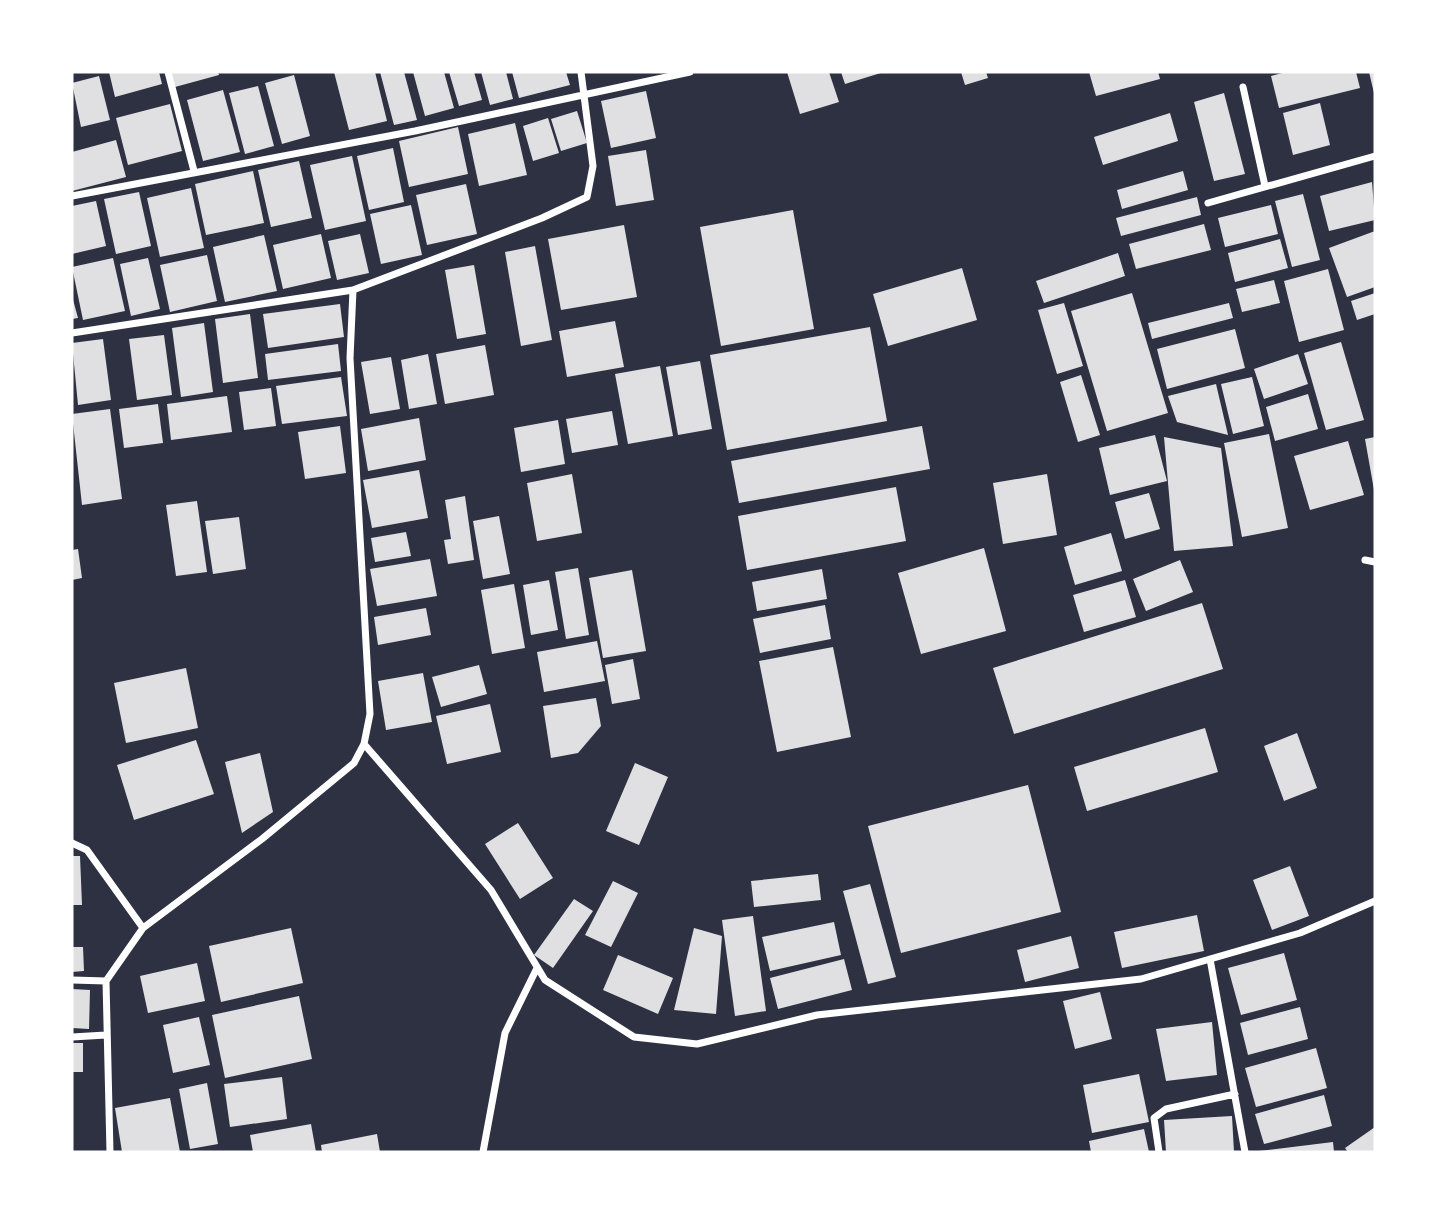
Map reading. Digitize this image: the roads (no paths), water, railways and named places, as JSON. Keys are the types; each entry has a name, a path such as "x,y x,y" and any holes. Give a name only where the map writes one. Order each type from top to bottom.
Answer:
{"street":[{"path":"167,72 194,171"},
{"path":"72,333 353,290 542,218 587,197 593,166 581,72"},
{"path":"72,196 585,96 690,72"},
{"path":"1243,87 1265,186"},
{"path":"1208,203 1375,156"},
{"path":"110,1152 106,981 143,929 262,839 354,763 365,744 370,714 350,358 353,290"},
{"path":"1365,560 1375,562"},
{"path":"365,744 491,890 545,980 634,1037 697,1044 817,1015 1141,979 1300,933 1375,901"},
{"path":"72,843 88,850 143,929"},
{"path":"1210,959 1245,1152"},
{"path":"483,1152 505,1033 537,968"},
{"path":"72,980 106,981"},
{"path":"72,1037 107,1035"},
{"path":"1159,1152 1154,1118 1166,1109 1235,1094"}]}
